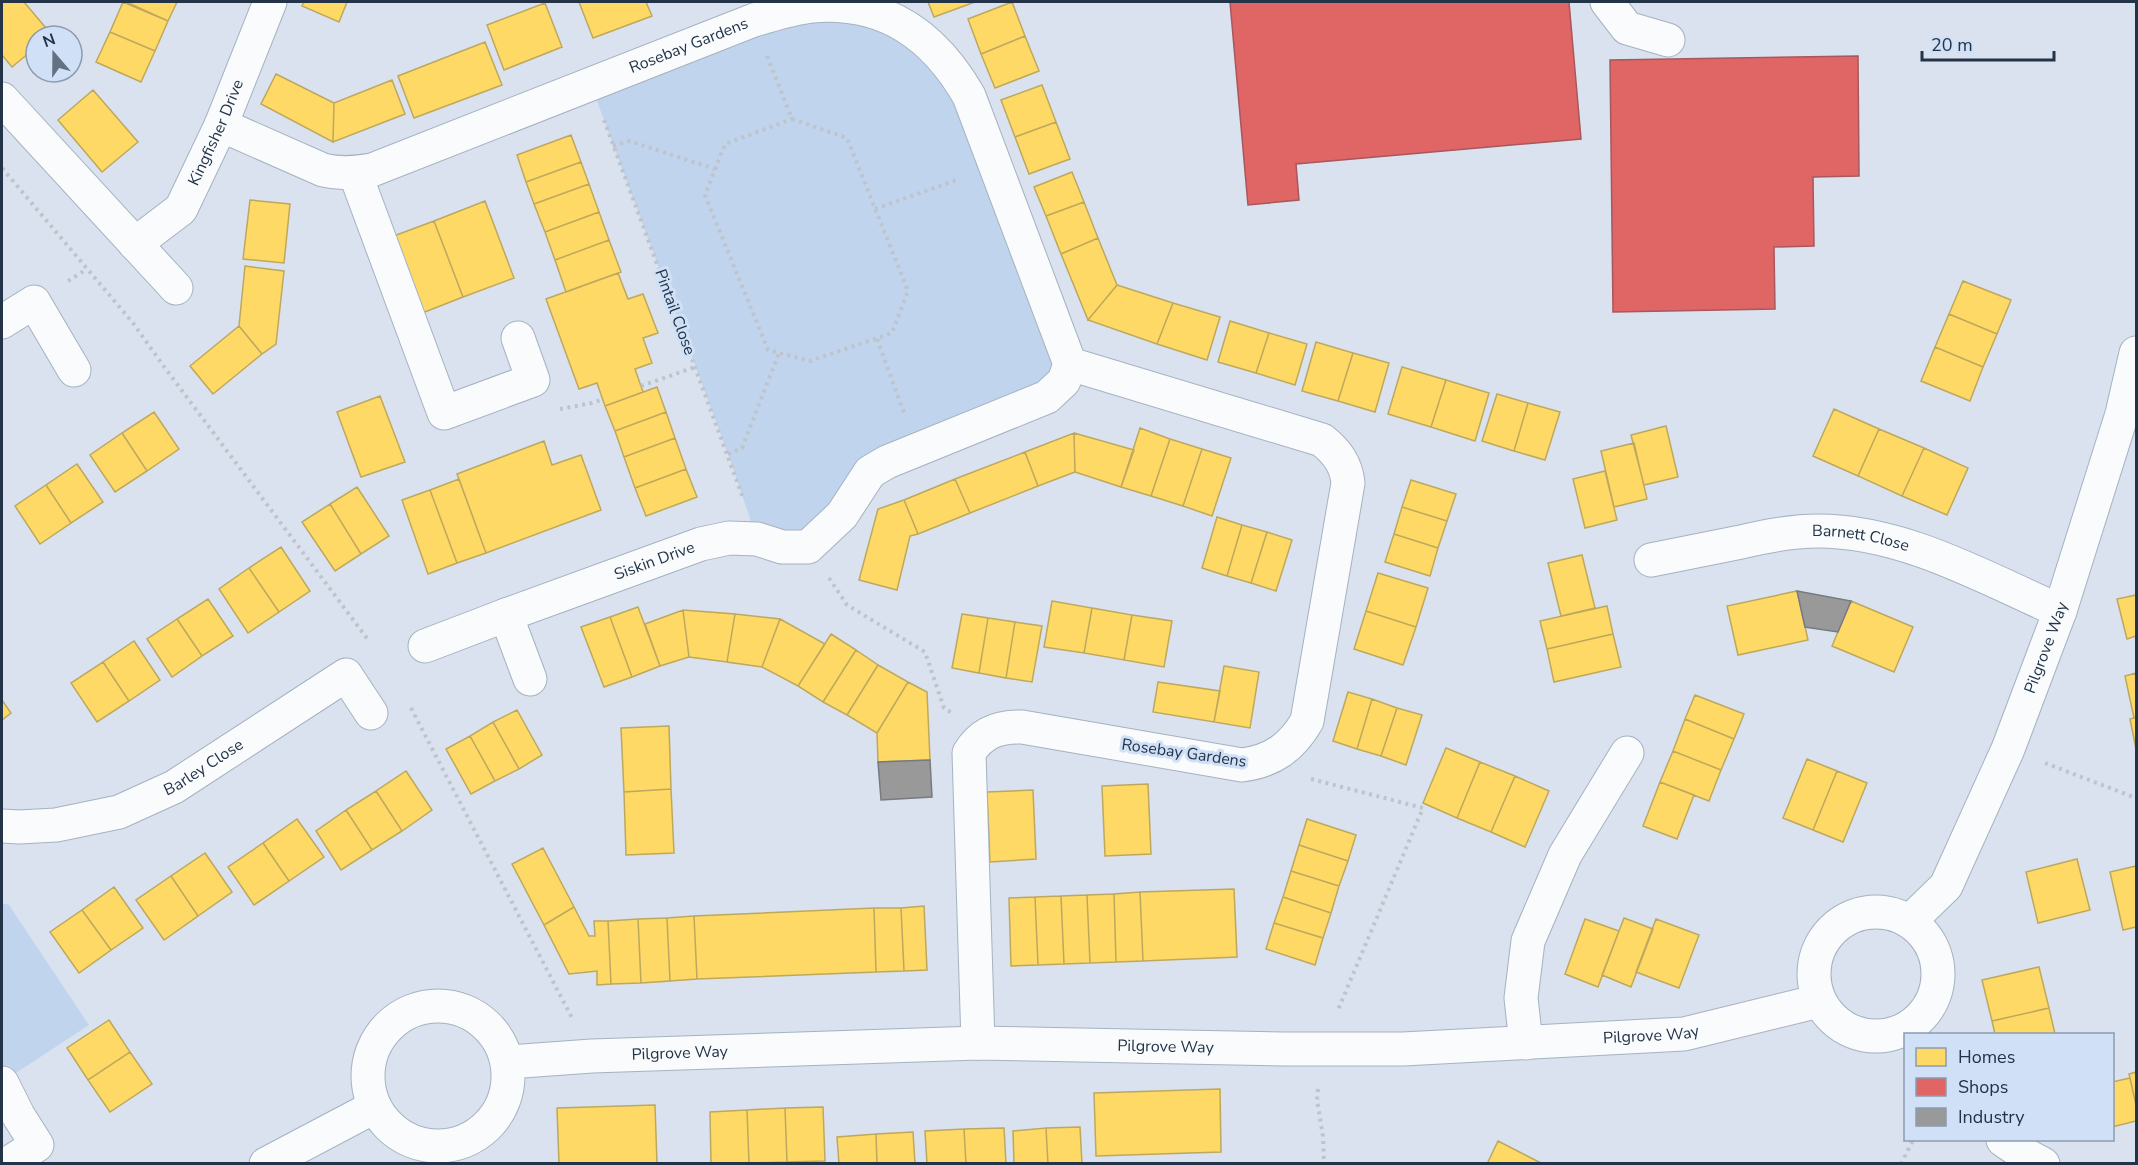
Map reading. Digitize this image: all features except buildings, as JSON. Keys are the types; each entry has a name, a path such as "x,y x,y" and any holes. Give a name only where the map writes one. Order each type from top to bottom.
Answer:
{"street":[{"name":"Kingfisher Drive","path":"135,244 181,209 221,125 270,2"},
{"path":"1607,2 1627,28 1668,40"},
{"name":"Rosebay Gardens","path":"221,125 323,170 355,173 372,170 754,20 810,6 837,5 862,8 887,16 912,30 935,48 954,70 969,96 1070,364 1322,440 1338,456 1347,473 1348,483 1307,721 1298,736 1286,748 1258,763 1242,765 1022,727 1009,726 985,735"},
{"path":"2,99 176,288"},
{"path":"355,173 444,413 533,380 518,339"},
{"path":"2,322 34,302 74,370"},
{"name":"Pilgrove Way","path":"1910,921 1946,886 2008,749 2129,416 2136,353"},
{"path":"808,547 842,515 870,472 887,462 1047,397 1064,381 1070,364"},
{"name":"Barnett Close","path":"1651,560 1782,533 1817,531 1852,533 1885,538 1917,549 2060,611"},
{"name":"Siskin Drive","path":"425,646 701,544 729,538 757,539 782,547 808,547"},
{"path":"506,615 530,679"},
{"name":"Barley Close","path":"2,826 56,825 119,812 174,787 346,675 370,712"},
{"path":"978,1043 969,753 975,743 985,735"},
{"path":"1526,1043 1521,998 1528,941 1565,855 1627,753"},
{"path":"1866,912 1888,912 1910,921 1931,944 1939,973 1932,1004 1914,1031 1886,1036 1859,1035 1836,1022 1819,1001 1814,979 1816,956 1827,936 1844,921 1866,912"},
{"name":"Pilgrove Way","path":"508,1062 592,1056 978,1043 1322,1048 1403,1048 1526,1043 1684,1034 1819,1001"},
{"path":"440,1005 467,1011 489,1027 508,1062 507,1093 498,1115 469,1153 402,1138 374,1107 368,1069 377,1040 393,1022 411,1011 440,1005"},
{"path":"2,1083 37,1145 7,1164"},
{"path":"266,1164 374,1107"},
{"path":"2004,1141 2043,1164"}],"path":[{"path":"754,20 792,119"},
{"name":"Pintail Close","path":"591,85 728,454 757,539"},
{"path":"792,119 847,138 908,291 892,333 810,362 768,350 705,195 725,144 792,119"},
{"path":"613,146 629,141 715,169"},
{"path":"875,209 996,166"},
{"path":"2,168 133,323 373,647"},
{"path":"877,339 918,450"},
{"path":"728,454 742,448 779,353"},
{"path":"641,386 695,367"},
{"path":"549,411 592,404 603,399"},
{"path":"808,547 847,605 926,652 944,708 985,735"},
{"path":"411,707 592,1056"},
{"path":"2008,749 2136,798"},
{"path":"1306,777 1423,808 1322,1048 1317,1100 1323,1136 1324,1164"},
{"path":"1901,1164 1912,1141"}],"shaded area":[{"path":"810,6 935,48 1064,381 918,450 826,532 757,539 728,454 591,85"},
{"path":"2,903 9,905 89,1025 2,1082"}]}
